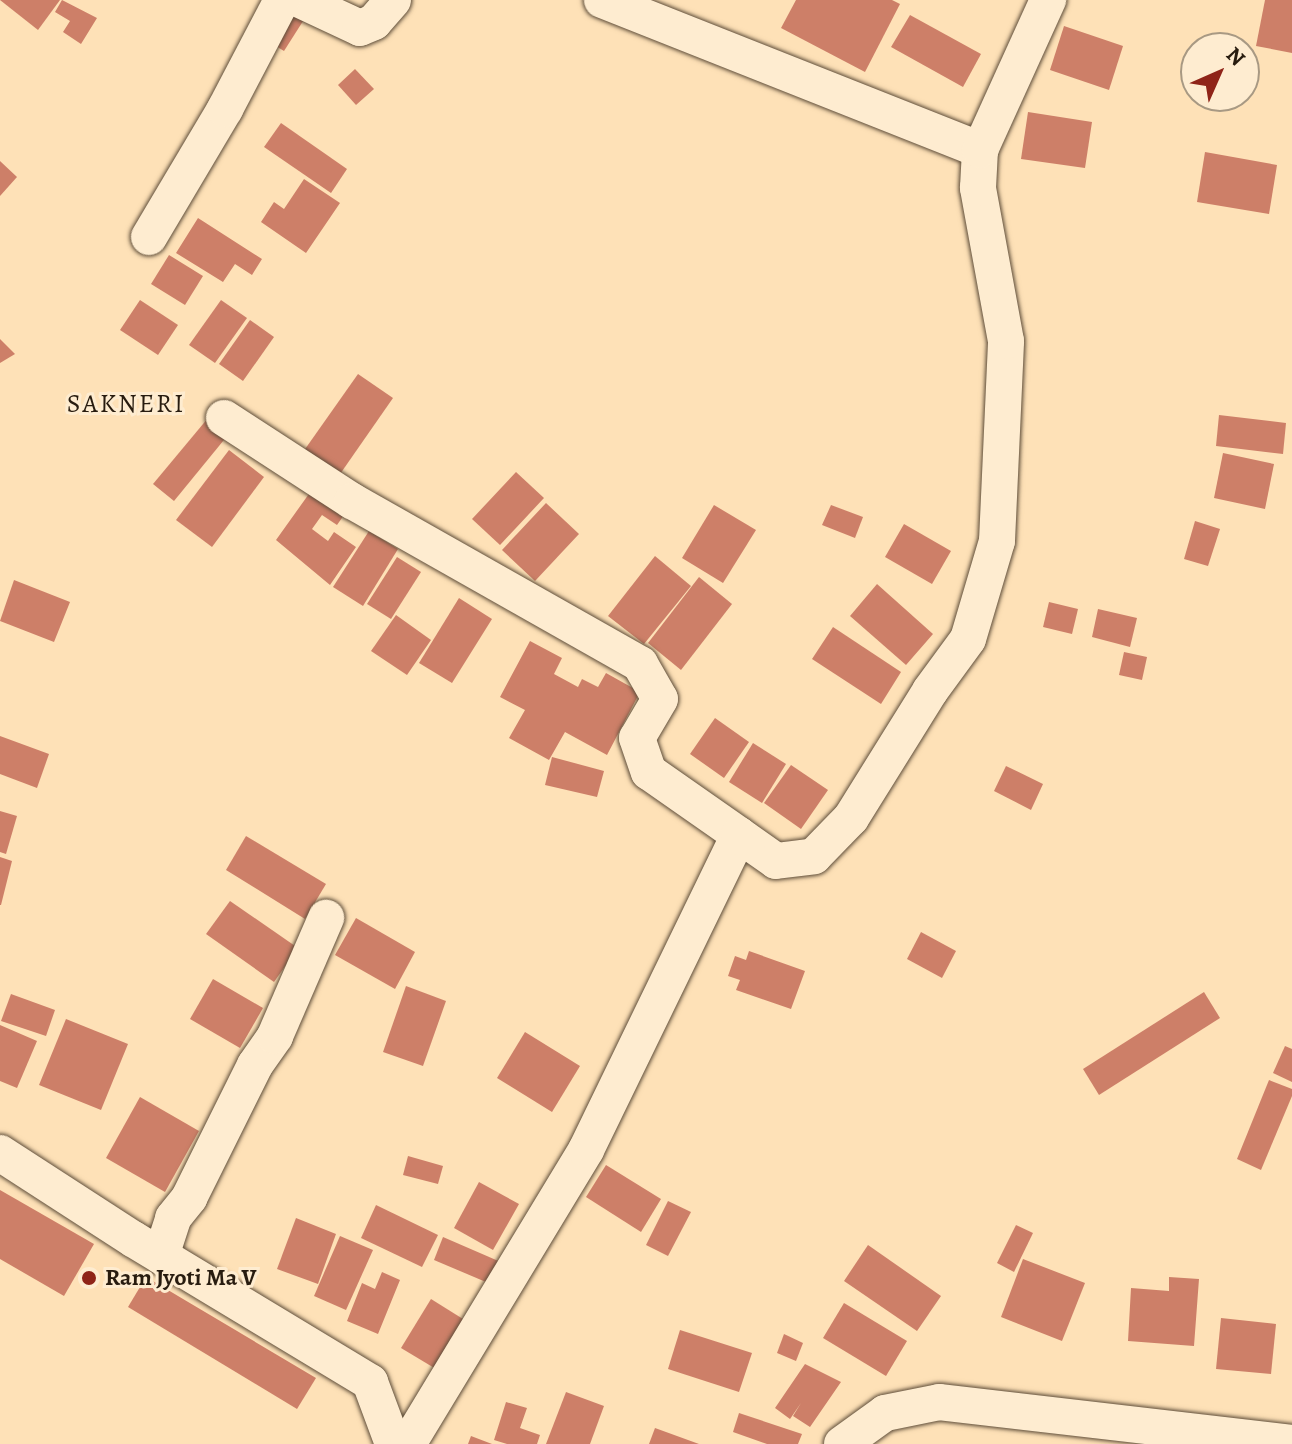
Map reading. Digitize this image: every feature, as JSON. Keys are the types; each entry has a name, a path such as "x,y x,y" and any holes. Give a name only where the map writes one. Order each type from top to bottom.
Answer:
{"street":[{"path":"149,237 225,109 282,0"},
{"path":"300,0 360,28 374,22 393,0"},
{"path":"602,0 980,150"},
{"path":"224,418 352,501 640,664 660,699 637,738 649,772 776,861 814,856 851,818 930,691 968,639 997,541 1006,341 978,188 980,150 1048,0"},
{"path":"408,1444 586,1150 739,835"},
{"path":"161,1256 173,1218 203,1172 255,1065 275,1036 326,918"},
{"path":"0,1153 161,1256 370,1382 393,1444"},
{"path":"842,1444 885,1413 939,1402 1292,1443"}],"building":[{"path":"0,0 60,0 38,30"},
{"path":"62,0 97,18 81,44 63,32 70,21 55,12"},
{"path":"796,0 892,0 900,4 865,72 781,28"},
{"path":"1265,0 1292,0 1292,53 1260,47 1259,32"},
{"path":"287,6 305,18 284,51 266,40"},
{"path":"910,15 981,54 963,87 891,47"},
{"path":"1064,26 1123,46 1109,90 1050,70"},
{"path":"355,69 374,89 356,105 338,85"},
{"path":"1028,112 1092,122 1085,168 1021,159"},
{"path":"281,123 347,169 331,193 264,147"},
{"path":"1205,152 1277,165 1269,214 1197,202"},
{"path":"0,161 17,177 0,196"},
{"path":"304,179 340,203 306,253 261,222 274,202 284,209"},
{"path":"198,218 262,259 252,275 235,264 223,282 176,253"},
{"path":"169,255 203,276 185,305 151,284"},
{"path":"140,300 178,325 158,355 120,330"},
{"path":"221,300 247,318 215,363 189,345"},
{"path":"250,320 274,337 243,381 219,364"},
{"path":"0,339 15,354 0,363"},
{"path":"358,374 393,398 338,477 303,452"},
{"path":"1219,415 1286,423 1283,454 1216,446"},
{"path":"208,418 228,435 174,501 153,484"},
{"path":"229,450 264,477 212,547 176,520"},
{"path":"1223,453 1274,464 1265,509 1214,498"},
{"path":"516,472 544,498 500,545 472,519"},
{"path":"311,491 344,515 337,525 322,515 312,529 328,541 334,532 356,547 330,585 276,540"},
{"path":"546,503 579,534 535,581 502,550"},
{"path":"714,505 756,530 723,583 682,558"},
{"path":"831,505 863,517 855,538 822,525"},
{"path":"1195,521 1220,529 1208,566 1184,559"},
{"path":"904,524 951,551 932,584 885,557"},
{"path":"369,531 398,549 363,606 333,587"},
{"path":"655,556 691,586 644,644 608,616"},
{"path":"397,557 421,572 391,619 367,604"},
{"path":"699,577 732,604 681,670 648,643"},
{"path":"14,580 70,602 54,642 0,621"},
{"path":"877,584 933,634 906,665 850,616"},
{"path":"459,598 492,619 452,683 419,663"},
{"path":"1049,602 1078,609 1072,634 1043,627"},
{"path":"1098,609 1137,618 1130,647 1092,637"},
{"path":"396,615 431,640 407,675 371,651"},
{"path":"833,627 901,672 881,704 812,659"},
{"path":"530,641 562,658 554,674 578,687 582,679 598,687 606,673 640,692 607,755 565,732 549,760 509,738 525,710 500,697"},
{"path":"1124,652 1147,657 1142,680 1119,675"},
{"path":"715,718 749,742 724,778 690,754"},
{"path":"0,736 49,754 37,788 0,774"},
{"path":"753,743 786,764 762,803 729,782"},
{"path":"552,757 604,771 597,797 545,785"},
{"path":"791,765 828,790 801,829 764,803"},
{"path":"1006,766 1043,784 1031,810 994,791"},
{"path":"0,811 17,816 6,854 0,852"},
{"path":"246,836 326,884 305,919 226,870"},
{"path":"0,857 12,861 1,905 0,905"},
{"path":"230,901 298,948 274,982 206,934"},
{"path":"356,918 415,952 395,989 335,955"},
{"path":"921,932 956,951 942,978 907,959"},
{"path":"749,951 805,971 791,1009 736,990 740,980 728,976 735,956 746,960"},
{"path":"213,979 263,1008 240,1048 190,1019"},
{"path":"406,986 446,1001 423,1066 383,1052"},
{"path":"1204,992 1220,1018 1099,1095 1083,1069"},
{"path":"11,994 55,1010 46,1036 1,1021"},
{"path":"66,1019 128,1044 101,1110 39,1085"},
{"path":"0,1025 37,1041 17,1088 0,1081"},
{"path":"525,1032 580,1066 552,1112 497,1078"},
{"path":"1285,1046 1292,1049 1292,1082 1273,1073"},
{"path":"1269,1080 1292,1089 1292,1096 1261,1170 1237,1159"},
{"path":"140,1097 199,1131 165,1192 106,1158"},
{"path":"408,1156 443,1166 438,1184 403,1175"},
{"path":"606,1165 661,1199 641,1232 586,1197"},
{"path":"479,1182 519,1204 493,1250 454,1228"},
{"path":"0,1190 94,1244 64,1296 0,1259"},
{"path":"668,1201 691,1212 668,1256 646,1245"},
{"path":"376,1205 438,1235 422,1267 361,1238"},
{"path":"296,1218 336,1234 318,1284 277,1269"},
{"path":"1016,1225 1033,1233 1014,1272 997,1263"},
{"path":"340,1236 373,1250 346,1310 314,1296"},
{"path":"443,1237 503,1263 493,1285 434,1260"},
{"path":"868,1245 941,1296 917,1331 844,1281"},
{"path":"1023,1259 1085,1283 1062,1341 1001,1317"},
{"path":"382,1272 400,1280 378,1334 347,1321 362,1283 375,1289"},
{"path":"146,1277 316,1378 297,1409 128,1307"},
{"path":"1169,1277 1199,1279 1194,1346 1128,1341 1131,1288 1169,1291"},
{"path":"431,1299 471,1324 441,1372 401,1348"},
{"path":"844,1303 907,1341 886,1376 823,1338"},
{"path":"1221,1318 1276,1324 1271,1374 1216,1369"},
{"path":"680,1330 752,1353 739,1392 668,1369"},
{"path":"784,1334 803,1343 796,1361 777,1353"},
{"path":"805,1364 841,1382 810,1427 793,1416 801,1403 790,1419 775,1408"},
{"path":"566,1392 604,1406 590,1444 546,1444"},
{"path":"506,1402 527,1408 520,1428 540,1435 537,1444 507,1444 494,1440"},
{"path":"739,1413 802,1434 798,1444 767,1444 733,1432"},
{"path":"655,1428 699,1444 649,1444"},
{"path":"471,1436 492,1444 468,1444"}],"place":[{"name":"Ram Jyoti Ma V","path":"89,1278"}],"district":[{"name":"SAKNERI","path":"126,404"}]}
